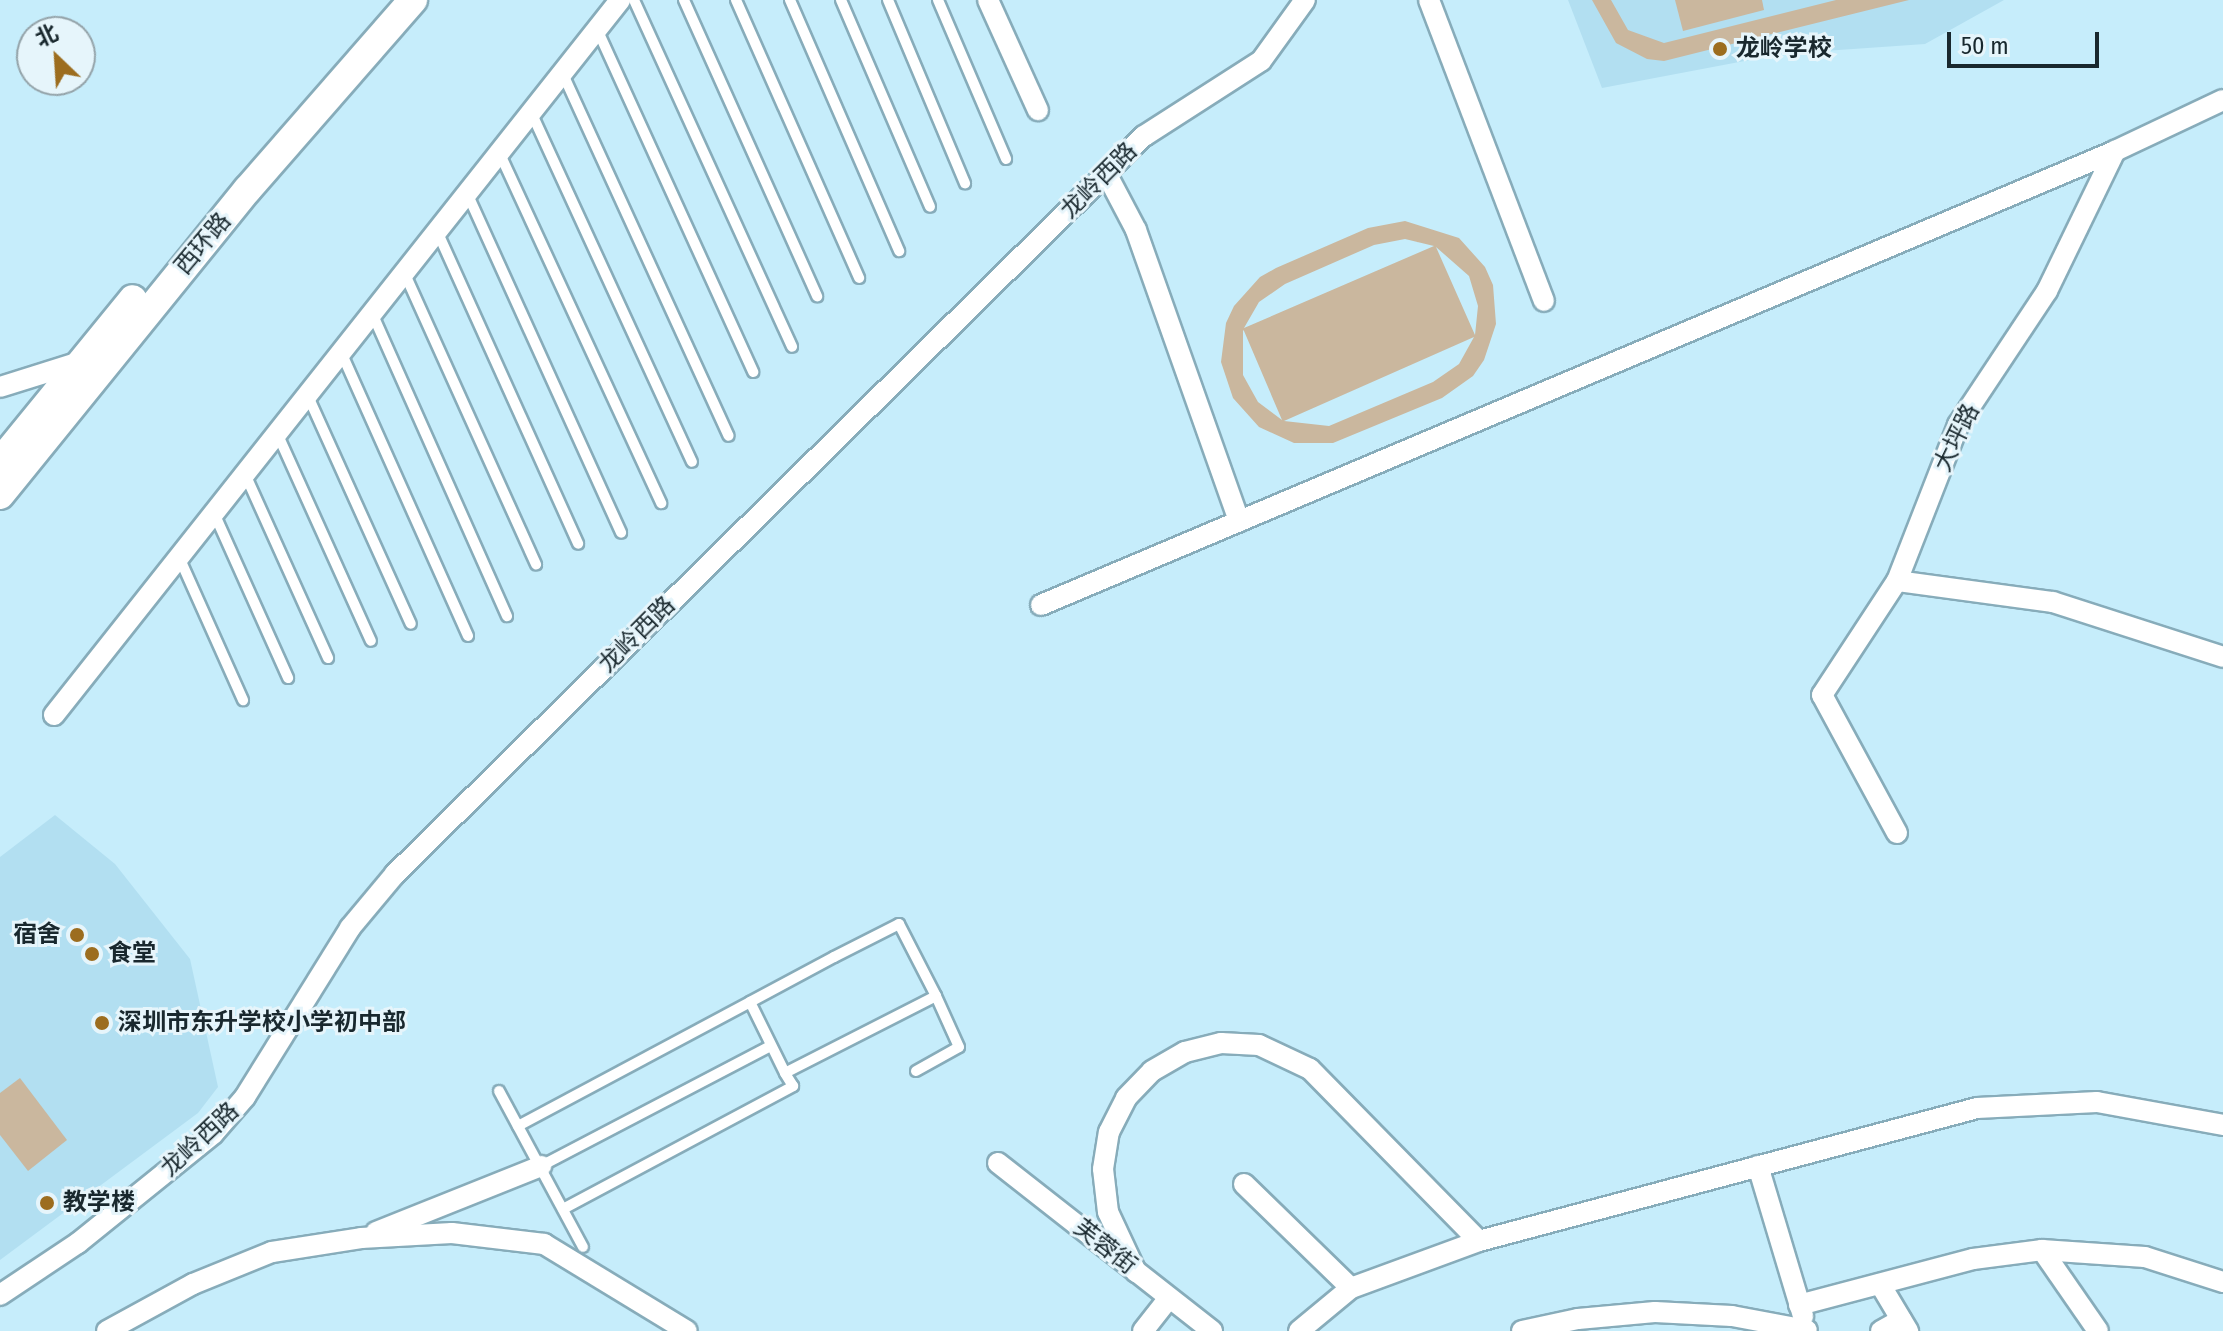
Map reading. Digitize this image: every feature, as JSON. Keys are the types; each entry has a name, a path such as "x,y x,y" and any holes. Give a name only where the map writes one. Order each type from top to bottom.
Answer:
{"main road":[{"name":"西环路","path":"0,495 92,360 394,0"},
{"name":"西环路","path":"0,462 413,0"}],"street":[{"path":"54,715 620,0"},
{"path":"988,0 1038,110"},
{"name":"龙岭西路","path":"0,1295 78,1243 213,1134 245,1097 350,928 395,874 1144,136 1261,61 1305,0"},
{"path":"1429,0 1544,301"},
{"path":"1041,605 2115,151 2223,100"},
{"name":"大坪路","path":"1897,833 1822,695 1897,581 1958,425 2047,291 2115,151"},
{"path":"1106,173 1136,230 1239,521"},
{"path":"0,387 92,360"},
{"path":"1897,581 2053,602 2223,657"},
{"path":"1136,1272 1108,1212 1103,1169 1109,1132 1126,1098 1152,1071 1185,1052 1221,1043 1259,1045 1310,1069 1479,1241"},
{"path":"1299,1331 1351,1288 1479,1241 1977,1108 2017,1103 2137,1107 2223,1125"},
{"name":"芙蓉街","path":"998,1163 1212,1331"},
{"path":"361,1238 541,1166"},
{"path":"1522,1331 1578,1319 1655,1312 1732,1316 1807,1331 1758,1166"},
{"path":"1244,1184 1351,1288"},
{"path":"107,1331 193,1284 272,1252 361,1238 452,1233 544,1244 687,1331"},
{"path":"1799,1305 1973,1259 2042,1250 2145,1257 2223,1282"},
{"path":"2042,1250 2098,1331"},
{"path":"1880,1284 1905,1325 1881,1331"},
{"path":"1143,1331 1169,1298"}],"lane":[{"path":"634,0 792,347"},
{"path":"684,0 817,296"},
{"path":"736,0 859,278"},
{"path":"790,0 899,251"},
{"path":"841,0 930,207"},
{"path":"888,0 965,183"},
{"path":"938,0 1006,159"},
{"path":"597,29 753,372"},
{"path":"562,72 729,436"},
{"path":"531,112 692,462"},
{"path":"499,152 661,503"},
{"path":"467,193 621,533"},
{"path":"437,231 578,544"},
{"path":"404,272 536,565"},
{"path":"372,313 507,616"},
{"path":"341,352 468,636"},
{"path":"307,394 411,624"},
{"path":"277,433 371,641"},
{"path":"245,474 328,658"},
{"path":"214,513 288,678"},
{"path":"179,557 243,700"},
{"path":"518,1126 899,924 959,1047 916,1071"},
{"path":"785,1073 936,996"},
{"path":"563,1209 793,1086 750,1002"},
{"path":"541,1166 771,1046"},
{"path":"499,1091 583,1247"}],"shaded area":[{"name":"龙岭学校","path":"1568,0 2004,0 1925,44 1781,54 1602,88"},
{"path":"1592,0 1611,0 1628,30 1664,43 1836,0 1909,0 1664,61 1647,59 1616,43"},
{"path":"1675,0 1762,0 1764,10 1683,31"},
{"path":"1405,221 1459,238 1485,267 1493,285 1496,324 1484,360 1473,376 1442,398 1333,443 1294,443 1259,427 1233,398 1221,362 1226,323 1234,306 1260,277 1368,228","holes":["1405,239 1434,246 1244,328 1259,302 1285,284 1374,245","1436,247 1469,276 1478,306 1475,335","1243,330 1282,420 1258,402 1243,375","1474,337 1459,364 1433,382 1329,426 1284,421"]},
{"name":"深圳市东升学校小学初中部","path":"55,815 115,864 190,959 218,1087 198,1113 0,1260 0,857"},
{"path":"20,1078 67,1140 28,1171 0,1135 0,1093"}],"place":[{"name":"龙岭学校","path":"1720,49"},
{"name":"宿舍","path":"77,935"},
{"name":"食堂","path":"92,954"},
{"name":"深圳市东升学校小学初中部","path":"102,1023"},
{"name":"教学楼","path":"47,1203"}]}
